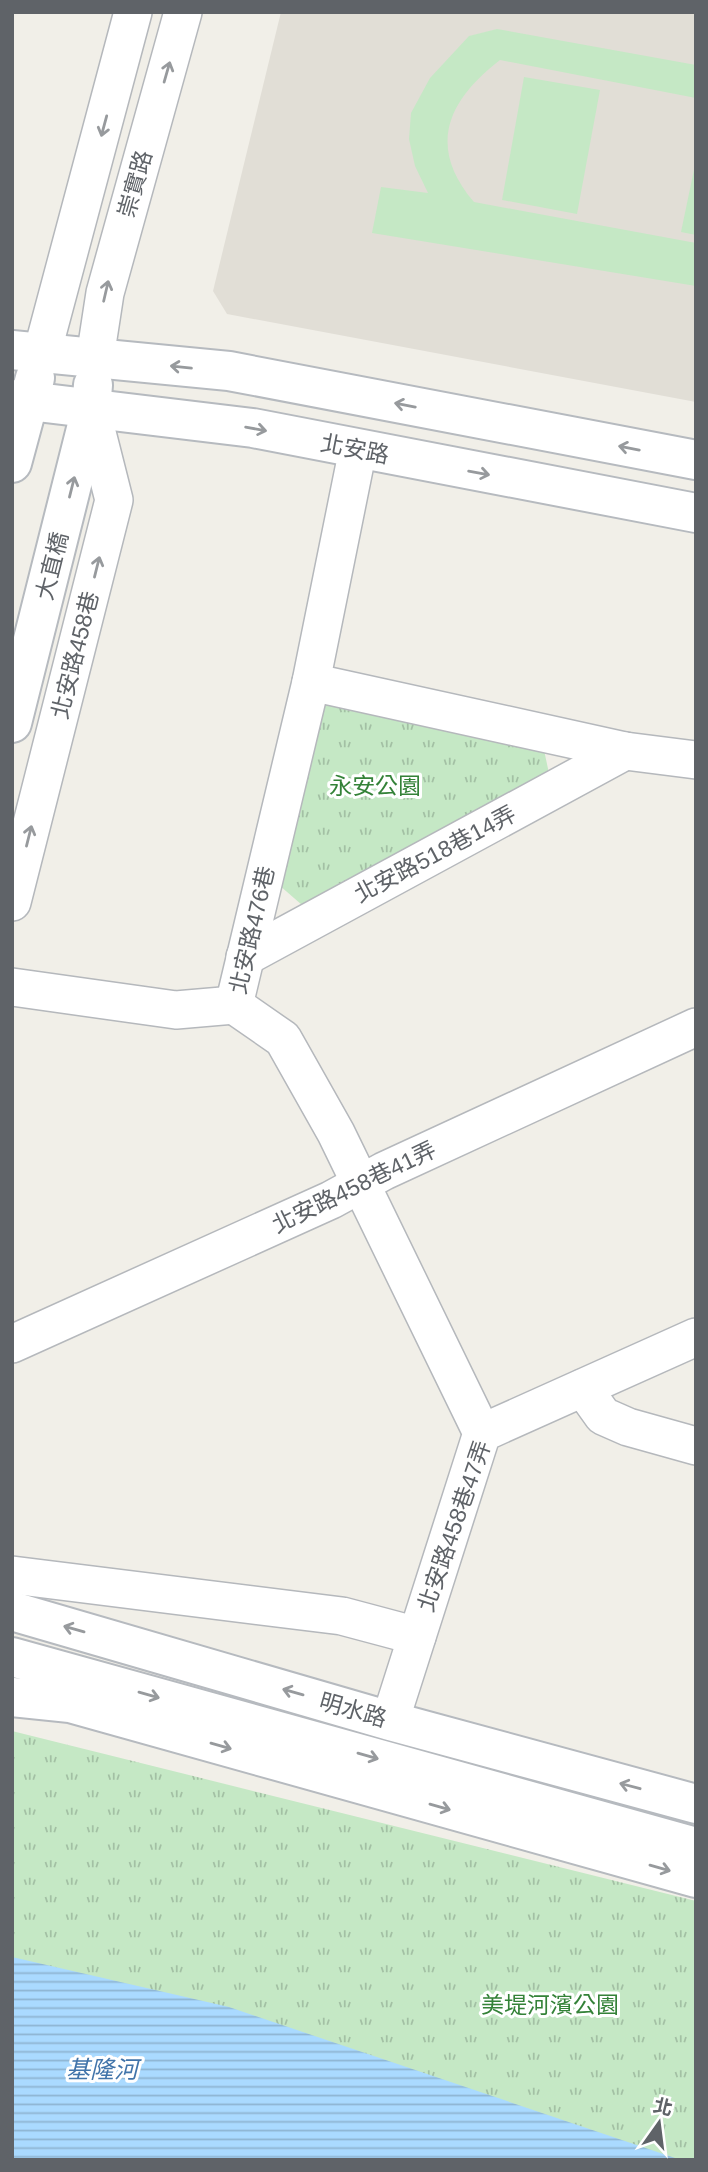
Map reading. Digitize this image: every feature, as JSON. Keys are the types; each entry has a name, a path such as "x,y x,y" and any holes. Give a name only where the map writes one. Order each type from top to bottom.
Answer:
{"main road":[{"path":"12,463 27,351 229,372 696,460"},
{"name":"大直橋","path":"12,723 91,409 95,358"},
{"name":"北安路","path":"18,406 91,409 253,428 696,513"},
{"name":"明水路","path":"12,1611 390,1721 696,1804"},
{"name":"明水路","path":"12,1657 696,1847"},
{"path":"12,1697 70,1703 696,1878"}],"street":[{"name":"崇實路","path":"27,351 133,12"},
{"name":"崇實路","path":"95,358 105,293 183,12"},
{"name":"北安路458巷","path":"12,902 114,500 91,409"},
{"name":"北安路476巷","path":"358,449 311,682 234,1005 283,1039 336,1133 482,1433"},
{"path":"311,682 625,751 696,760"},
{"name":"北安路518巷14弄","path":"245,957 625,751"},
{"path":"12,987 176,1010 234,1005"},
{"name":"北安路458巷41弄","path":"12,1344 696,1027"},
{"name":"北安路458巷47弄","path":"390,1721 482,1433 696,1337"},
{"path":"583,1388 603,1416 628,1427 696,1446"},
{"path":"12,1575 342,1616 417,1636"}],"shaded area":[{"path":"281,12 696,12 696,402 227,314 213,291"}],"green space":[{"path":"497,29 696,65 696,98 500,60 467,92 456,108 449,126 448,144 451,162 459,182 474,202 696,243 696,286 372,233 381,187 428,193 415,166 409,139 411,113 430,78 469,36"},
{"path":"524,77 600,90 577,214 502,200"},
{"path":"696,160 696,235 681,232"},
{"name":"永安公園","path":"319,699 544,750 550,778 302,905 279,885"},
{"name":"美堤河濱公園","path":"12,1731 696,1901 696,2160 590,2160 12,1982"}],"water":[{"name":"基隆河","path":"12,1957 229,2007 681,2160 12,2160"}]}
